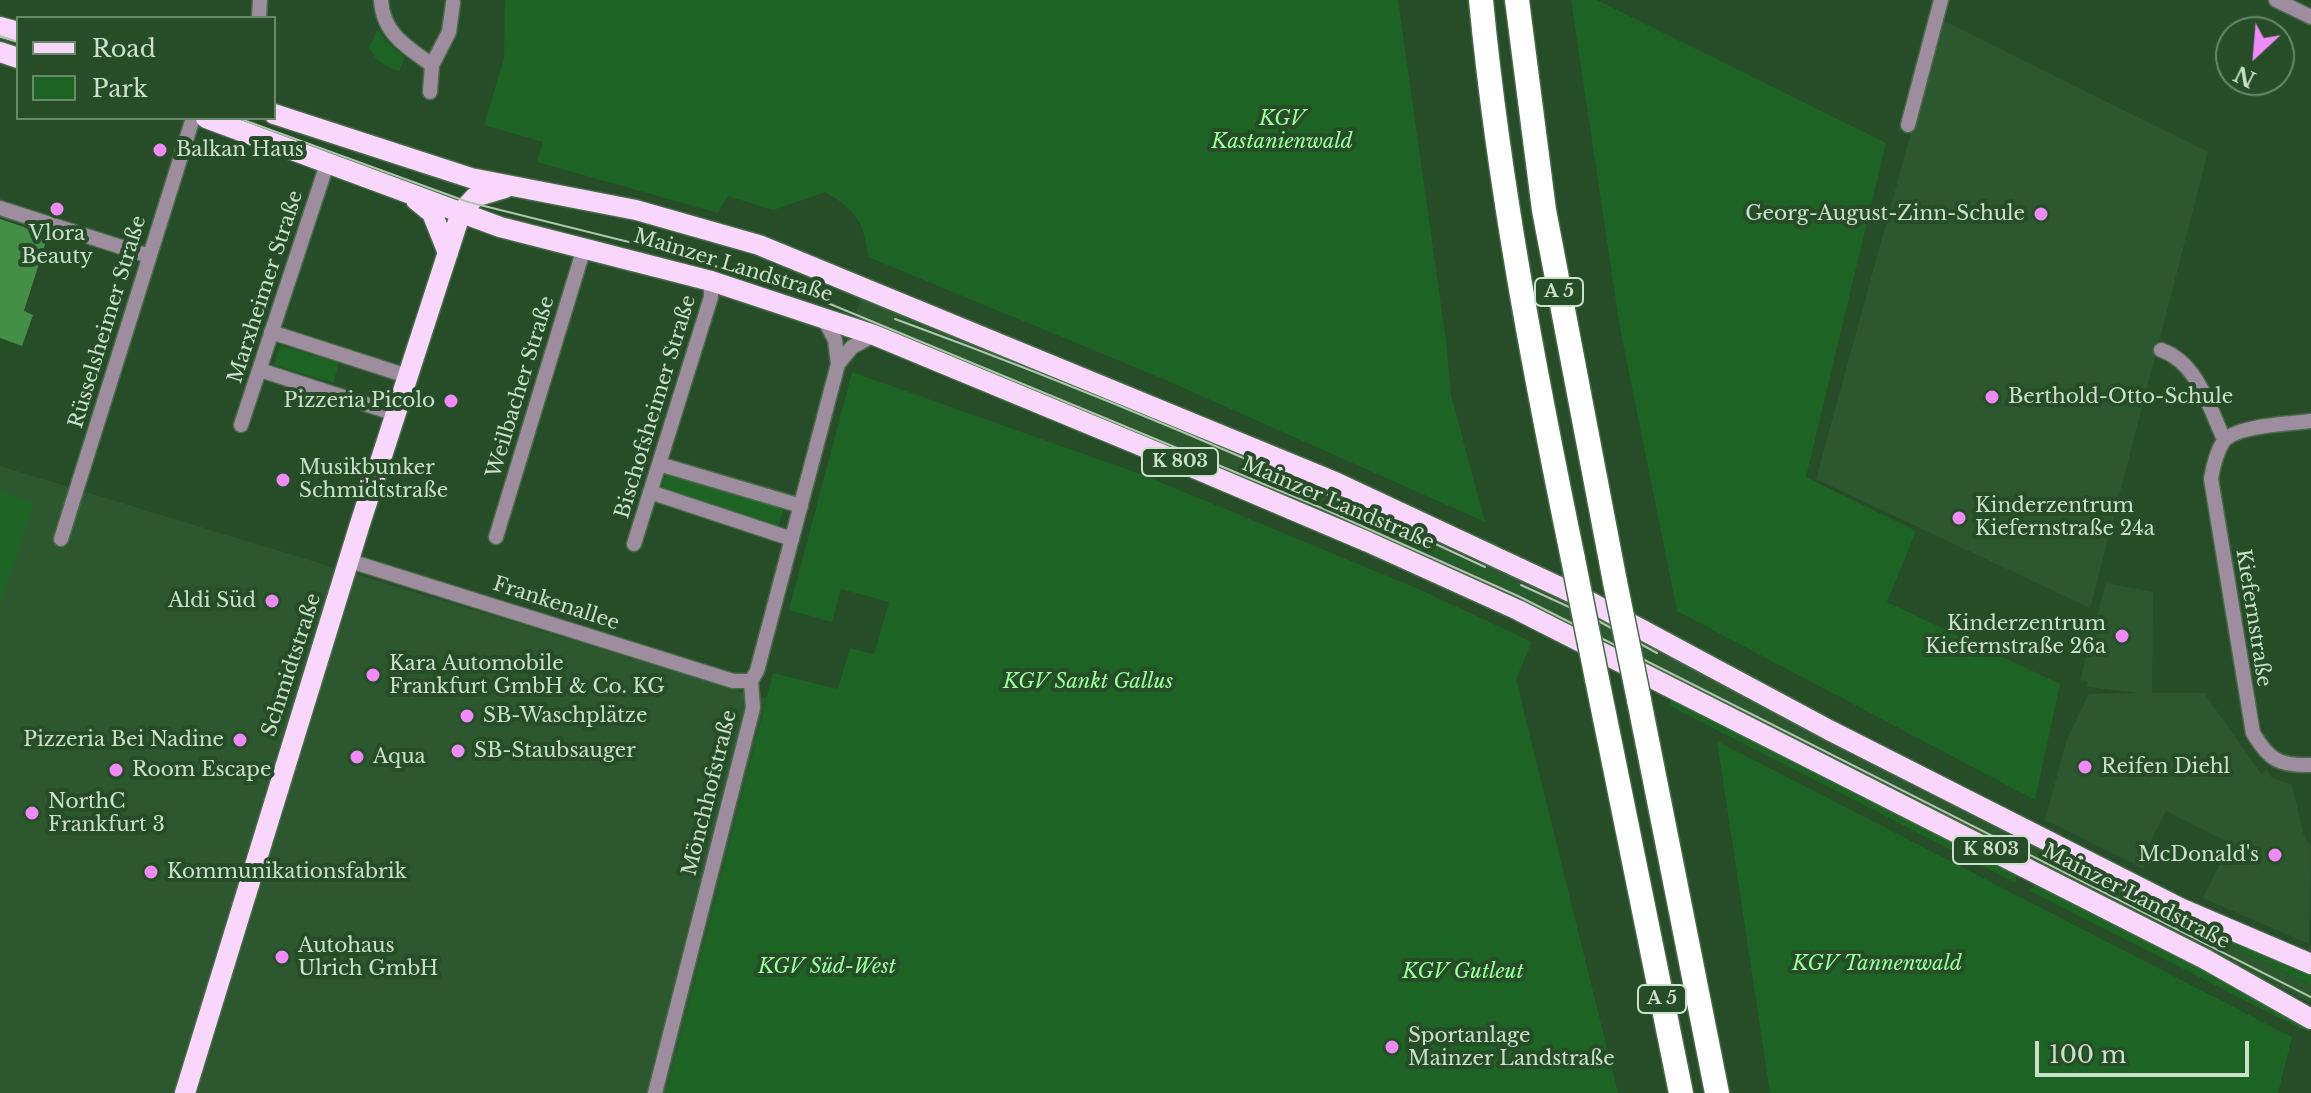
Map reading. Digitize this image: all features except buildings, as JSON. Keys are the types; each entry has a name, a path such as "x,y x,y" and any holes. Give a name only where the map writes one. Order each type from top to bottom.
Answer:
{"highway":[{"name":"A 5","path":"1481,0 1500,162 1537,387 1681,1093"},
{"name":"A 5","path":"1517,0 1544,210 1717,1093"}],"main road":[{"name":"Mainzer Landstraße","path":"276,115 471,178 636,210 759,245 1364,495 1581,597 1829,730 2180,908 2311,964"},
{"name":"Mainzer Landstraße","path":"212,120 500,227 711,281 874,335 1368,542 1518,610 2205,959 2311,1019"},
{"path":"425,163 450,181 461,212"},
{"path":"461,212 475,197 513,186"},
{"path":"404,191 432,213 448,253"},
{"name":"Schmidtstraße","path":"185,1093 407,376 461,212"}],"street":[{"path":"381,0 382,15 390,32 432,65"},
{"path":"1908,125 1941,0"},
{"path":"2276,0 2311,17"},
{"path":"430,92 432,65 449,32 453,3"},
{"name":"Rüsselsheimer Straße","path":"61,539 192,120"},
{"name":"Marxheimer Straße","path":"241,425 328,161"},
{"path":"0,208 149,256"},
{"name":"Weilbacher Straße","path":"496,537 584,248"},
{"name":"Bischofsheimer Straße","path":"634,544 711,297 711,281"},
{"name":"Mönchhofstraße","path":"655,1093 753,708 751,681 757,671 838,364 835,340 823,317"},
{"path":"271,332 407,376"},
{"path":"838,364 852,347 874,335"},
{"path":"2161,350 2177,355 2194,376 2224,439 2241,430 2311,421"},
{"path":"260,370 396,414"},
{"name":"Kiefernstraße","path":"2224,439 2213,465 2211,479 2253,733 2271,758 2283,764 2311,765"},
{"path":"659,464 801,506"},
{"path":"650,492 792,539"},
{"name":"Frankenallee","path":"350,561 733,681 751,681"}],"shaded area":[{"path":"1942,20 2208,152 2090,608 1816,479"},
{"path":"0,219 48,235 24,311 33,315 22,346 0,338"},
{"path":"862,295 1076,382 1361,506 1486,565 1488,561 2199,928 2199,931 2311,985 2311,1003 1668,676 1065,407 855,317"},
{"path":"0,466 766,699 666,1093 0,1093"},
{"path":"2106,583 2153,592 2152,693 2204,693 2262,775 2266,768 2272,778 2292,785 2303,833 2311,847 2309,944 2203,898 2230,843 2166,811 2142,858 2144,869 2045,820 2067,739 2089,694 2140,693 2087,687 2088,681 2080,680"}],"green space":[{"name":"KGV Kastanienwald","path":"505,0 1398,0 1451,395 1485,522 1161,378 868,257 857,218 825,192 773,210 728,196 718,213 537,162 543,142 484,125 504,59"},
{"path":"1571,0 1597,0 1886,143 1806,477 1916,531 1887,602 2060,684 2035,800 1677,611 1620,328"},
{"path":"378,29 387,42 405,57 399,71 381,63 369,47"},
{"path":"280,345 339,363 333,383 274,365"},
{"path":"852,372 1143,475 1421,590 1532,642 1516,679 1618,1093 666,1093 773,673 838,689 850,648 874,654 889,602 841,589 832,622 789,610"},
{"path":"673,471 779,505 783,511 779,525 771,528 668,494 662,483"},
{"path":"0,492 34,503 0,607"},
{"path":"1329,500 1533,594 1533,597 1332,508"},
{"path":"1668,693 2016,873 2016,883 1678,710 1671,706"},
{"name":"KGV Tannenwald","path":"1717,741 2292,1037 2278,1093 1770,1093"},
{"path":"2035,884 2308,1026 2305,1031 2030,891"},
{"path":"2198,930 2311,974 2311,985"}],"tram line":[{"path":"0,36 16,41"},
{"path":"243,120 468,202 669,252 806,294 1324,509 1518,596 2311,997"},
{"path":"895,319 1193,436 1485,567"},
{"path":"1521,585 1591,617 1657,653"}],"place":[{"name":"Balkan Haus","path":"160,150"},
{"name":"Vlora Beauty","path":"57,209"},
{"name":"Georg-August-Zinn-Schule","path":"2041,214"},
{"name":"Berthold-Otto-Schule","path":"1992,397"},
{"name":"Pizzeria Picolo","path":"451,401"},
{"name":"Musikbunker Schmidtstraße","path":"283,480"},
{"name":"Kinderzentrum Kiefernstraße 24a","path":"1959,518"},
{"name":"Aldi Süd","path":"272,601"},
{"name":"Kinderzentrum Kiefernstraße 26a","path":"2122,636"},
{"name":"Kara Automobile Frankfurt GmbH & Co. KG","path":"373,675"},
{"name":"SB-Waschplätze","path":"467,716"},
{"name":"Pizzeria Bei Nadine","path":"240,740"},
{"name":"SB-Staubsauger","path":"458,751"},
{"name":"Aqua","path":"357,757"},
{"name":"Reifen Diehl","path":"2085,767"},
{"name":"Room Escape","path":"116,770"},
{"name":"NorthC Frankfurt 3","path":"32,813"},
{"name":"McDonald's","path":"2275,855"},
{"name":"Kommunikationsfabrik","path":"151,872"},
{"name":"Autohaus Ulrich GmbH","path":"282,957"},
{"name":"Sportanlage Mainzer Landstraße","path":"1392,1047"}],"park label":[{"name":"KGV Sankt Gallus","path":"1088,682"},
{"name":"KGV Süd-West","path":"827,967"},
{"name":"KGV Gutleut","path":"1463,972"}]}
